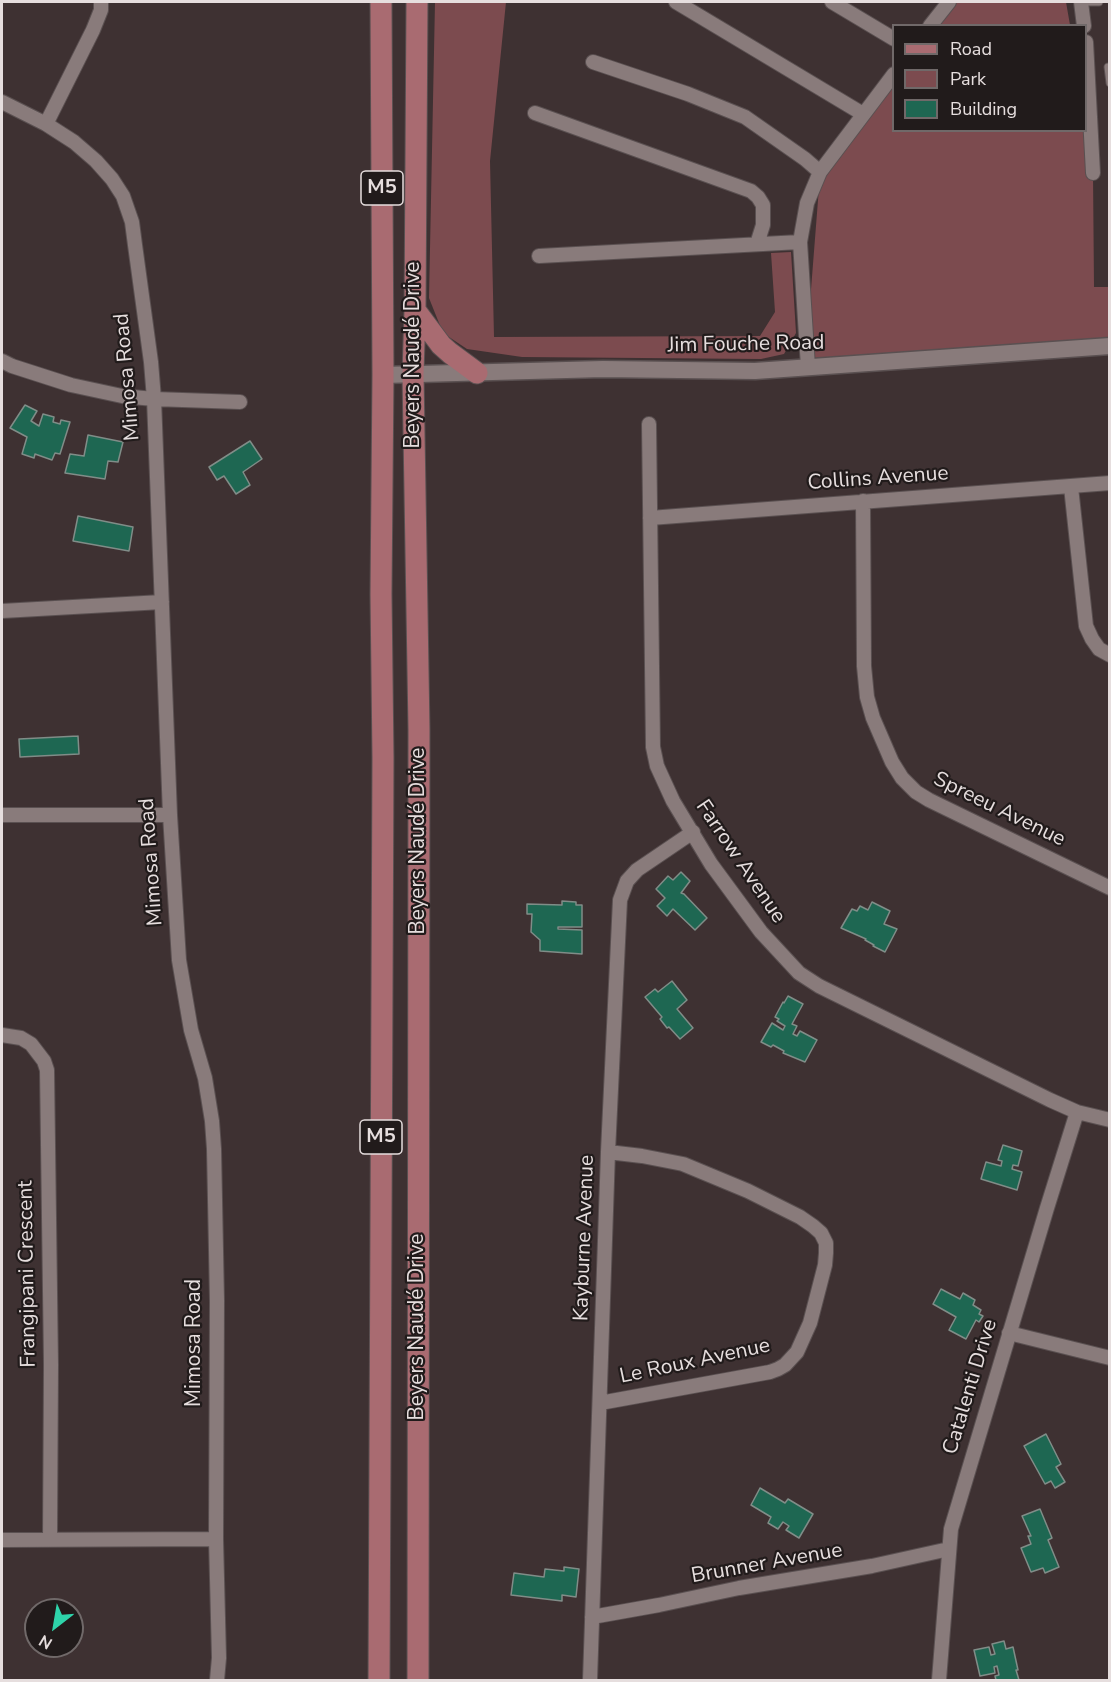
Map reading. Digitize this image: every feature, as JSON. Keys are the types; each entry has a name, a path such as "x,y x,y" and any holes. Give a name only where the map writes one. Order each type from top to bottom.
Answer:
{"main road":[{"name":"Beyers Naudé Drive","path":"379,1680 383,758 381,2"},
{"name":"Beyers Naudé Drive","path":"417,2 415,310 412,374 418,730 418,1680"},
{"path":"415,310 441,345 477,374"}],"street":[{"path":"46,124 93,30 101,10 101,2"},
{"path":"676,2 863,114"},
{"path":"832,2 892,38"},
{"path":"932,24 949,2"},
{"path":"1081,2 1084,24"},
{"path":"1087,61 1093,173"},
{"path":"593,62 688,94 745,117 820,172"},
{"path":"808,367 800,242 807,203 820,172 892,77"},
{"name":"Mimosa Road","path":"2,102 46,124 74,142 96,161 123,196 132,222 154,399 170,815 179,960 191,1030 205,1078 214,1149 217,1301 216,1539 219,1658 217,1680"},
{"path":"535,113 751,191 763,205 763,225 757,244"},
{"path":"539,256 800,242"},
{"name":"Jim Fouche Road","path":"383,375 603,369 755,371 1110,346"},
{"path":"2,361 71,385 122,396 240,402"},
{"name":"Farrow Avenue","path":"649,424 652,747 657,766 673,801 711,864 760,933 799,973 819,986 1077,1112 1110,1120"},
{"name":"Collins Avenue","path":"650,518 1110,483"},
{"path":"1071,487 1086,626 1099,649 1110,655"},
{"name":"Spreeu Avenue","path":"863,501 864,666 867,698 892,762 902,778 916,792 929,800 1110,888"},
{"path":"2,611 162,602"},
{"path":"2,815 170,815"},
{"name":"Kayburne Avenue","path":"590,1680 620,900 627,881 637,870 693,832"},
{"name":"Frangipani Crescent","path":"2,1035 21,1038 31,1044 44,1061 47,1070 51,1365 50,1539"},
{"name":"Catalenti Drive","path":"939,1680 951,1529 1077,1112"},
{"name":"Le Roux Avenue","path":"600,1403 778,1370 797,1352 810,1323 826,1253 826,1243 821,1233 813,1226 748,1191 683,1164 609,1152"},
{"path":"1009,1333 1110,1358"},
{"path":"2,1540 216,1539"},
{"name":"Brunner Avenue","path":"592,1617 739,1588 872,1566 949,1549"}],"lane":[{"path":"1081,2 1099,2"},
{"path":"1108,67 1110,83"}],"green space":[{"path":"435,2 506,2 490,161 494,337 760,336 775,312 771,253 791,252 796,333 784,354 761,359 522,357 467,349 443,333 429,298"},
{"path":"943,2 1066,2 1070,24 926,24"},
{"path":"892,67 892,132 1086,132 1093,173 1094,287 1109,287 1109,347 805,366 821,162"}],"building":[{"path":"25,405 37,411 31,421 39,426 43,414 54,417 53,422 60,424 61,420 70,422 60,454 55,453 52,460 35,454 34,458 22,454 27,437 10,428"},
{"path":"88,435 123,442 118,462 108,461 105,479 65,473 70,454 84,456"},
{"path":"250,441 262,459 243,472 250,485 236,494 224,476 217,480 209,467"},
{"path":"78,516 133,527 129,551 73,541"},
{"path":"78,736 79,754 20,757 19,739"},
{"path":"681,872 690,881 681,893 707,918 695,930 673,909 667,916 657,906 665,898 656,889 668,876 673,880"},
{"path":"562,901 582,905 582,927 558,927 558,929 582,930 582,954 540,951 540,940 531,932 532,914 527,914 527,904 562,905"},
{"path":"872,902 890,911 884,924 897,929 885,952 873,946 866,939 841,928 852,909 857,911 860,906 868,910"},
{"path":"672,981 687,1000 677,1009 693,1028 680,1039 669,1027 667,1028 660,1019 662,1017 645,997 655,989 658,992"},
{"path":"788,996 803,1004 792,1024 797,1026 793,1034 797,1036 800,1031 817,1040 805,1062 783,1053 784,1051 773,1045 771,1047 761,1042 772,1023 783,1030 785,1026 775,1017"},
{"path":"1003,1145 1022,1151 1018,1166 1013,1165 1012,1169 1022,1172 1017,1190 981,1179 986,1162 1001,1166 1002,1161 998,1160"},
{"path":"941,1289 960,1299 963,1293 975,1300 973,1305 981,1310 979,1314 983,1316 979,1322 976,1320 966,1339 949,1330 956,1317 933,1304"},
{"path":"1046,1434 1061,1464 1056,1467 1065,1482 1055,1488 1051,1481 1045,1484 1024,1446"},
{"path":"760,1488 785,1503 788,1499 813,1514 799,1538 786,1530 789,1526 783,1522 778,1529 768,1523 771,1517 751,1505"},
{"path":"1040,1509 1052,1538 1048,1540 1059,1567 1045,1573 1043,1568 1031,1572 1021,1548 1031,1544 1028,1536 1031,1536 1022,1516"},
{"path":"564,1567 579,1569 576,1597 562,1595 562,1601 511,1595 514,1573 544,1577 545,1569 564,1571"},
{"path":"1004,1641 1006,1649 1013,1647 1019,1680 996,1680 995,1676 999,1675 997,1666 994,1667 995,1673 980,1676 974,1650 989,1647 991,1655 995,1654 992,1644"}]}
